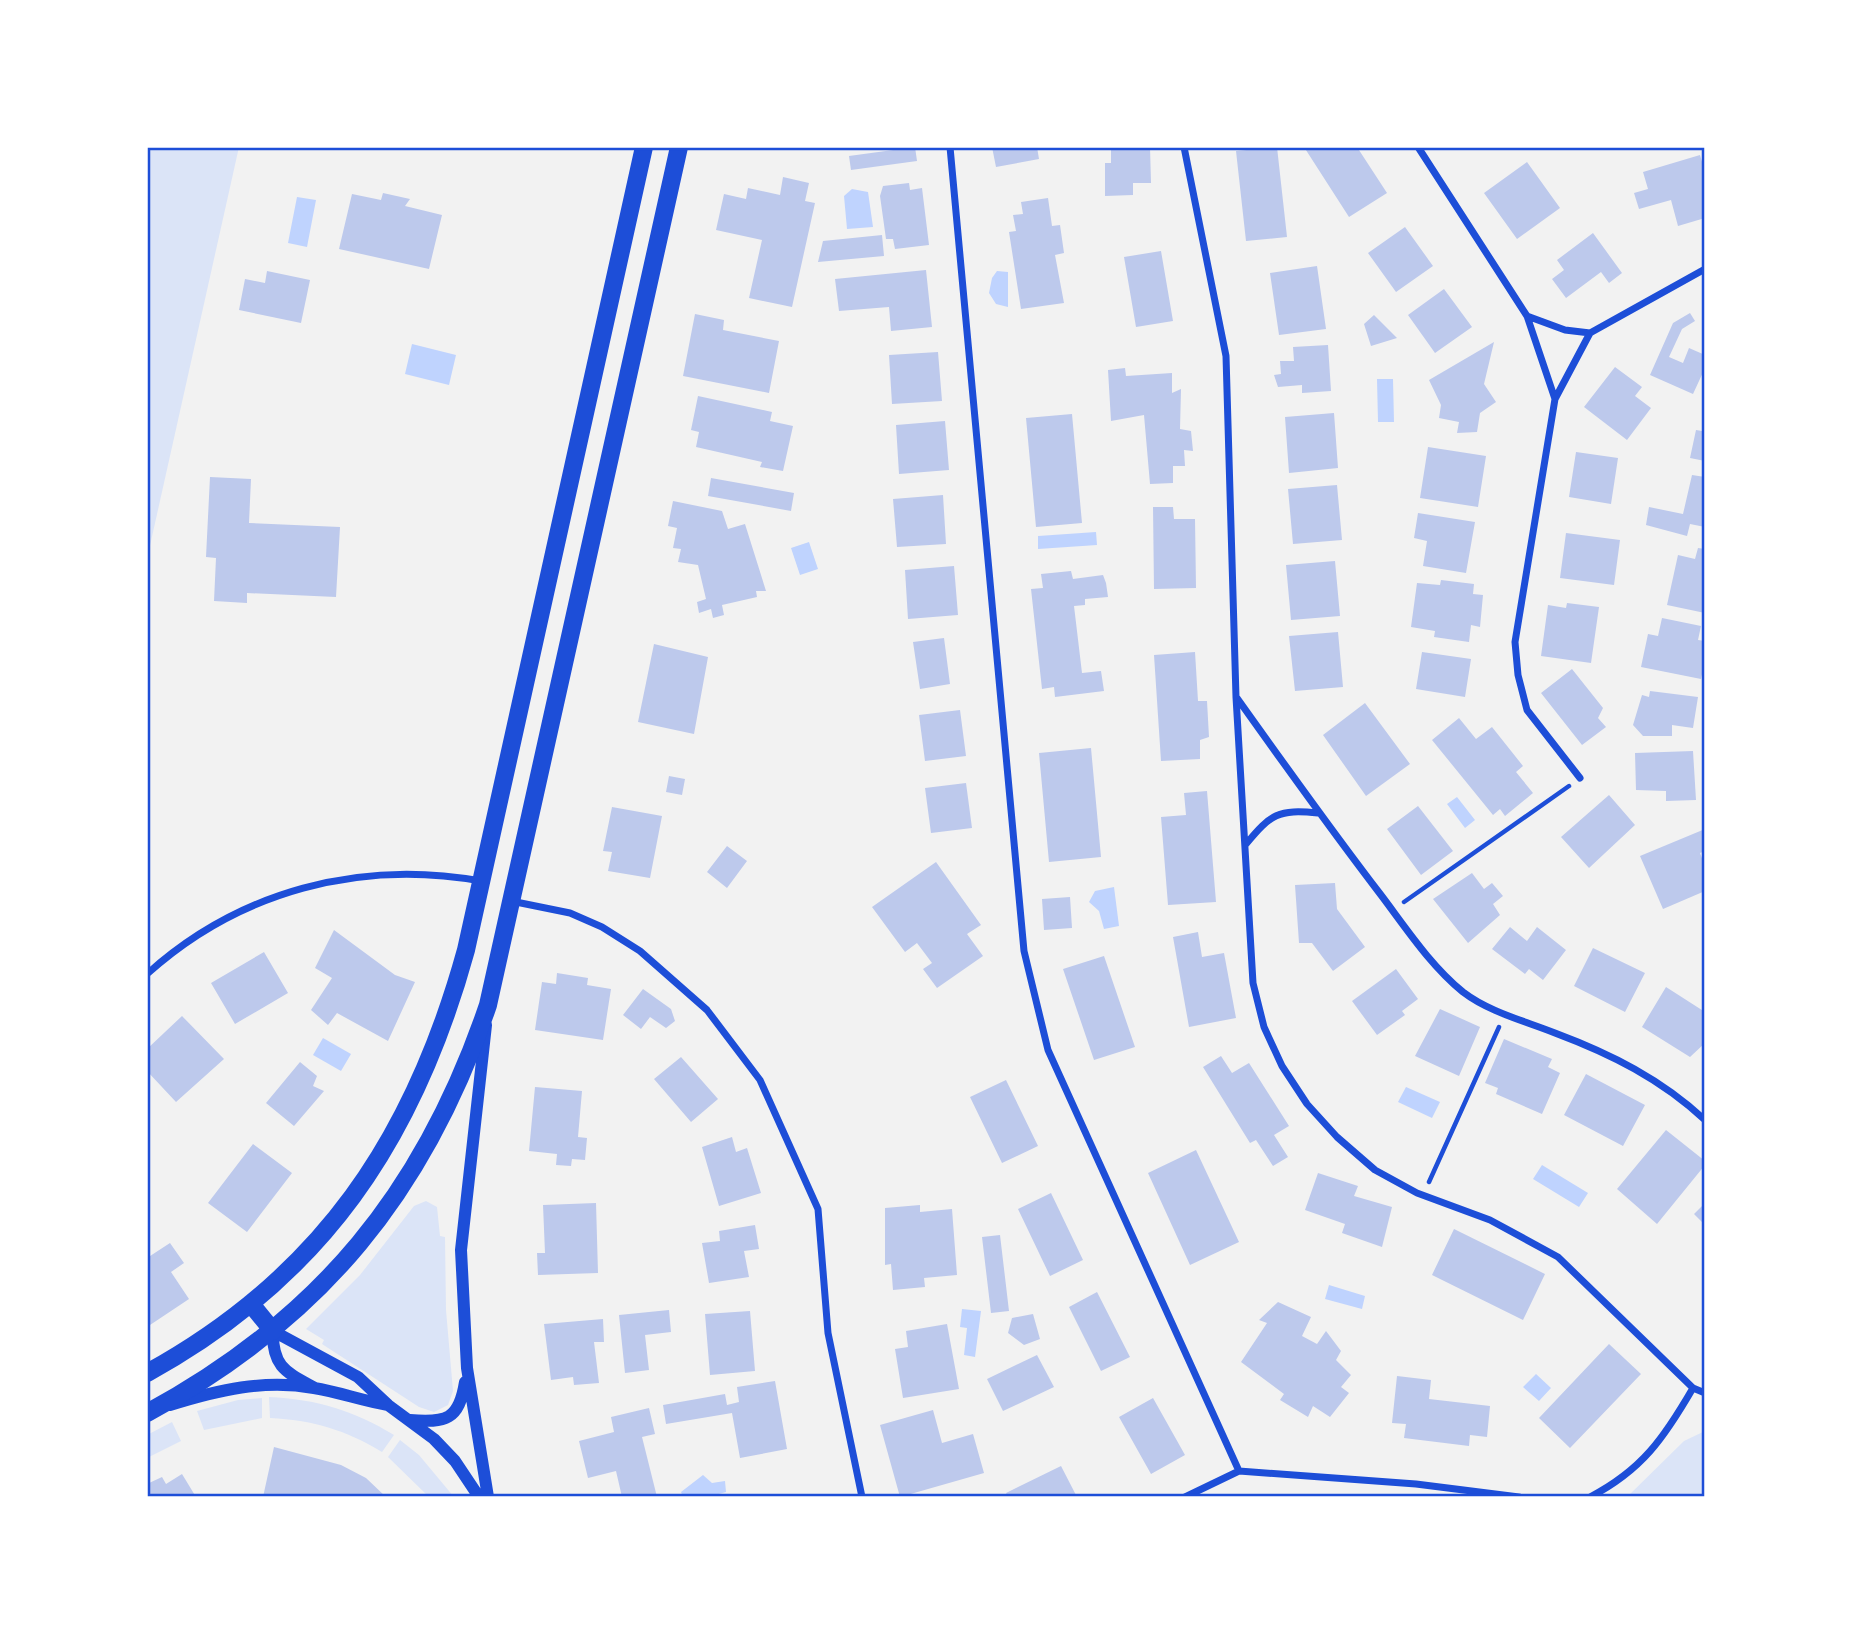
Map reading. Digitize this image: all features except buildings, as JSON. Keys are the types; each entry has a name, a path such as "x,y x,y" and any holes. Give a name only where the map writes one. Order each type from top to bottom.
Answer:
{"main road":[{"path":"147,1373 213,1332 251,1304 285,1273 348,1203 400,1124 439,1039 467,950 645,147"},
{"path":"148,1413 234,1361 273,1331 345,1262 405,1184 453,1097 488,1004 679,147"},
{"path":"251,1304 273,1331"}],"street":[{"path":"950,147 1024,951 1048,1050 1239,1471"},
{"path":"1184,147 1226,356 1236,697 1253,983 1264,1027 1282,1066 1307,1104 1336,1137 1375,1170 1417,1193 1490,1220 1558,1257 1693,1388 1705,1393"},
{"path":"1418,147 1527,316 1555,399"},
{"path":"1580,778 1527,710 1518,675 1514,642 1555,399 1590,333 1705,269"},
{"path":"1527,316 1565,330 1590,333"},
{"path":"1236,697 1318,813 1434,965 1465,993 1496,1010 1603,1051 1646,1074 1684,1100 1705,1120"},
{"path":"1245,845 1264,821 1290,810 1318,813"},
{"path":"147,974 174,949 243,908 322,881 407,873 482,881"},
{"path":"511,901 570,913 602,927 640,951 707,1010 760,1080 818,1209 828,1332 862,1497"},
{"path":"488,1004 461,1230 467,1368 488,1497"},
{"path":"315,1388 288,1373 278,1362 272,1349 273,1331 358,1377 455,1461 479,1497"},
{"path":"410,1420 435,1422 455,1412 461,1402 467,1368"},
{"path":"148,1413 236,1387 265,1384 315,1388 388,1405"},
{"path":"1590,1497 1622,1480 1666,1435 1693,1388"},
{"path":"1185,1497 1239,1471 1416,1484 1519,1497"}],"path":[{"path":"1392,910 1580,778"},
{"path":"1435,1168 1498,1029"}],"shaded area":[{"path":"147,147 239,147 147,559"},
{"path":"426,1201 437,1207 440,1236 445,1237 446,1310 453,1391 448,1405 434,1412 419,1407 322,1344 324,1340 306,1329 360,1275 414,1206"},
{"path":"269,1397 303,1400 334,1408 365,1419 394,1435 382,1452 328,1428 300,1421 270,1418"},
{"path":"262,1398 262,1418 204,1430 197,1411 238,1400"},
{"path":"172,1422 181,1441 147,1458 147,1435"},
{"path":"1705,1431 1705,1497 1627,1497 1684,1441"},
{"path":"400,1440 419,1455 454,1497 429,1497 388,1457"}],"water":[{"path":"852,189 868,192 873,227 847,229 844,196"},
{"path":"297,197 316,200 307,247 288,243"},
{"path":"997,271 1008,272 1008,307 996,304 989,293 992,278"},
{"path":"412,344 456,355 449,385 405,374"},
{"path":"1377,379 1393,379 1394,422 1378,422"},
{"path":"1096,532 1097,545 1038,549 1038,536"},
{"path":"809,542 818,569 800,575 791,548"},
{"path":"1457,797 1475,820 1465,828 1447,804"},
{"path":"1114,887 1119,926 1104,929 1099,911 1089,902 1095,891"},
{"path":"323,1038 351,1054 341,1071 313,1055"},
{"path":"1406,1087 1440,1102 1432,1118 1398,1102"},
{"path":"1542,1165 1588,1193 1579,1207 1533,1179"},
{"path":"1329,1285 1365,1296 1362,1309 1325,1299"},
{"path":"962,1309 981,1311 975,1357 964,1355 967,1328 960,1327"},
{"path":"1536,1374 1551,1388 1539,1401 1523,1387"},
{"path":"703,1475 712,1483 725,1481 726,1492 708,1497 683,1497 681,1492"}]}
